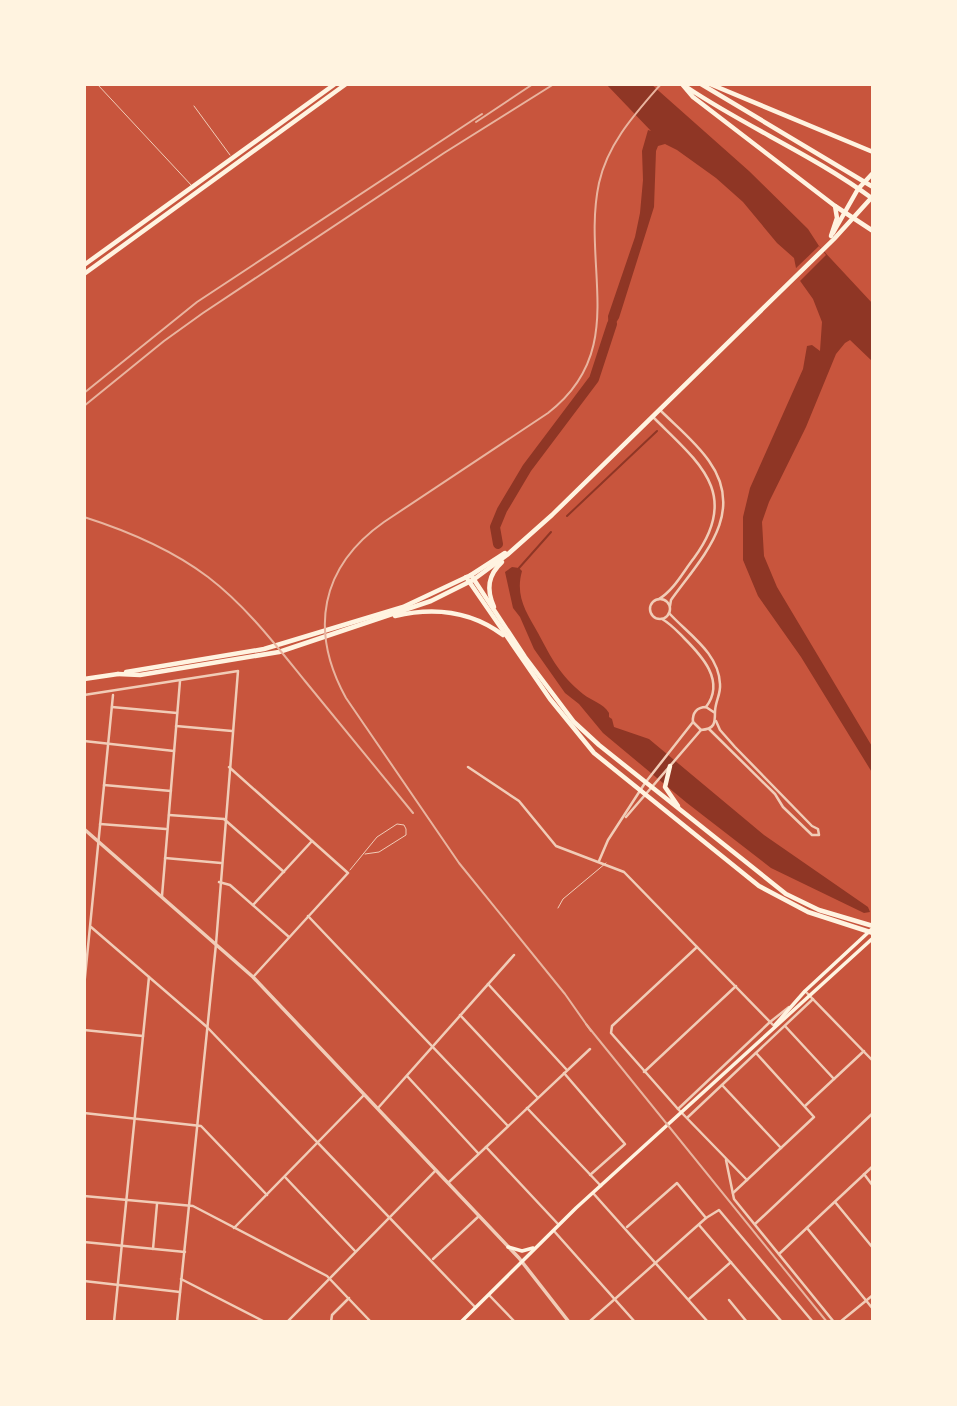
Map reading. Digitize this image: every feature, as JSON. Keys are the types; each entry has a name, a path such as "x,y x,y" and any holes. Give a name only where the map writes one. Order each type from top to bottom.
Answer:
{"main road":[{"path":"84,265 198,192 335,84"},
{"path":"84,274 193,186 346,84"},
{"path":"501,622 490,598 492,572 873,198 682,84"},
{"path":"682,84 694,97 835,206 873,231"},
{"path":"701,84 873,187"},
{"path":"710,84 872,151"},
{"path":"825,246 858,189 873,173"},
{"path":"831,236 837,218 835,206"},
{"path":"92,259 96,265"},
{"path":"84,679 243,653 349,624 413,603 470,579 520,543"},
{"path":"373,622 431,601 507,555"},
{"path":"470,579 574,722 651,788 786,894 872,932"},
{"path":"470,579 509,640 581,739 605,763 767,891 808,912 872,932"},
{"path":"118,674 141,675 264,656 410,612 450,612 480,621 509,640"},
{"path":"670,766 665,783 666,790 683,813"},
{"path":"461,1322 559,1225 751,1049 872,932"},
{"path":"774,1027 789,1007 807,993"},
{"path":"508,1247 524,1251 538,1246"}],"street":[{"path":"660,410 707,457 718,476 723,499 722,518 717,535 671,600 669,613 662,619"},
{"path":"643,794 646,783 693,722 695,711 706,707 713,687 708,666 695,649 650,611 653,603 672,587 705,541 711,528 715,505 703,468 653,416"},
{"path":"659,599 670,606"},
{"path":"669,613 716,665 720,688 715,713 720,730 812,826 818,829 819,835 812,835 709,729"},
{"path":"84,695 238,671 216,944 177,1322"},
{"path":"162,896 180,681"},
{"path":"84,986 113,695"},
{"path":"112,707 177,713"},
{"path":"706,707 715,713"},
{"path":"599,861 608,840 643,794 701,730 709,729 716,721"},
{"path":"693,722 701,730"},
{"path":"176,726 233,731"},
{"path":"84,741 174,751"},
{"path":"229,767 348,873 253,977"},
{"path":"468,767 519,801 556,846 624,872 774,1027"},
{"path":"104,785 171,791"},
{"path":"169,815 224,819 284,872"},
{"path":"100,824 168,829"},
{"path":"84,829 253,977 449,1182 522,1262 569,1322"},
{"path":"253,905 312,841"},
{"path":"165,858 221,863"},
{"path":"219,882 230,885 289,937"},
{"path":"84,911 92,912"},
{"path":"308,916 508,1126"},
{"path":"91,927 207,1027 475,1307"},
{"path":"697,947 610,1029 644,1072 747,1180"},
{"path":"378,1108 514,955"},
{"path":"114,1322 149,977"},
{"path":"488,984 625,1144 590,1175"},
{"path":"644,1072 736,986"},
{"path":"807,993 873,1061"},
{"path":"688,1118 813,999"},
{"path":"678,1109 789,1007"},
{"path":"460,1015 538,1098"},
{"path":"785,1026 834,1079"},
{"path":"84,1030 143,1036"},
{"path":"449,1182 590,1049"},
{"path":"805,1106 864,1051"},
{"path":"733,1193 814,1117 756,1053"},
{"path":"407,1076 478,1154"},
{"path":"722,1085 781,1148"},
{"path":"234,1228 365,1094"},
{"path":"527,1108 601,1186"},
{"path":"84,1113 197,1125 267,1195"},
{"path":"755,1224 873,1113"},
{"path":"486,1147 559,1225"},
{"path":"725,1157 734,1199 834,1322"},
{"path":"779,1254 873,1166"},
{"path":"287,1322 436,1170"},
{"path":"864,1174 873,1186"},
{"path":"285,1177 355,1251"},
{"path":"626,1228 677,1183 706,1218"},
{"path":"593,1193 708,1322"},
{"path":"84,1196 189,1205 329,1278 371,1322"},
{"path":"153,1249 158,1202"},
{"path":"835,1202 873,1248"},
{"path":"589,1322 706,1218 719,1210 813,1322"},
{"path":"432,1260 479,1216"},
{"path":"699,1225 782,1322"},
{"path":"807,1228 873,1309"},
{"path":"554,1231 635,1322"},
{"path":"84,1242 185,1252"},
{"path":"689,1299 731,1262"},
{"path":"181,1279 265,1322"},
{"path":"84,1281 180,1292"},
{"path":"489,1295 515,1322"},
{"path":"840,1322 873,1295"},
{"path":"331,1322 332,1315 349,1298"},
{"path":"729,1300 747,1322"}],"lane":[{"path":"98,85 198,192"},
{"path":"194,106 236,164"},
{"path":"348,873 377,837 392,826 401,824 407,829 406,835 379,852 365,854"},
{"path":"558,908 563,899 606,863"}],"shaded area":[{"path":"606,84 651,84 749,171 808,229 819,246 873,304 873,362 850,340 836,354 762,522 764,556 777,587 873,748 873,774 801,657 758,596 743,560 743,517 750,488 803,369 807,346 812,345 820,351 822,322 813,299 798,278 794,258 777,243 743,202 716,178 665,144 658,146 656,151 654,207 619,318 609,334 608,316 635,237 640,213 642,151 648,130 651,131"},
{"path":"512,567 522,571 520,588 523,604 552,658 575,687 607,710 614,727 649,739 764,835 868,907 870,912 864,913 771,868 603,733 579,704 565,693 534,649 520,617 513,608 505,572"}],"pier":[{"path":"819,246 826,255 798,283 793,271"}],"waterway":[{"path":"498,544 495,527 502,510 527,468 594,379 612,324"},
{"path":"567,516 657,431"},
{"path":"519,568 551,532"}],"railway":[{"path":"476,122 533,84"},
{"path":"84,406 203,313 444,153 554,84"},
{"path":"591,1031 565,994 459,863 346,698 334,673 327,649 325,625 327,602 334,580 346,559 362,540 384,522 548,413 573,388 588,362 595,335 595,214 603,168 624,130 661,84"},
{"path":"84,393 197,302 482,114"},
{"path":"84,517 164,549 222,588 271,639 413,813"},
{"path":"586,1024 827,1322"}]}
